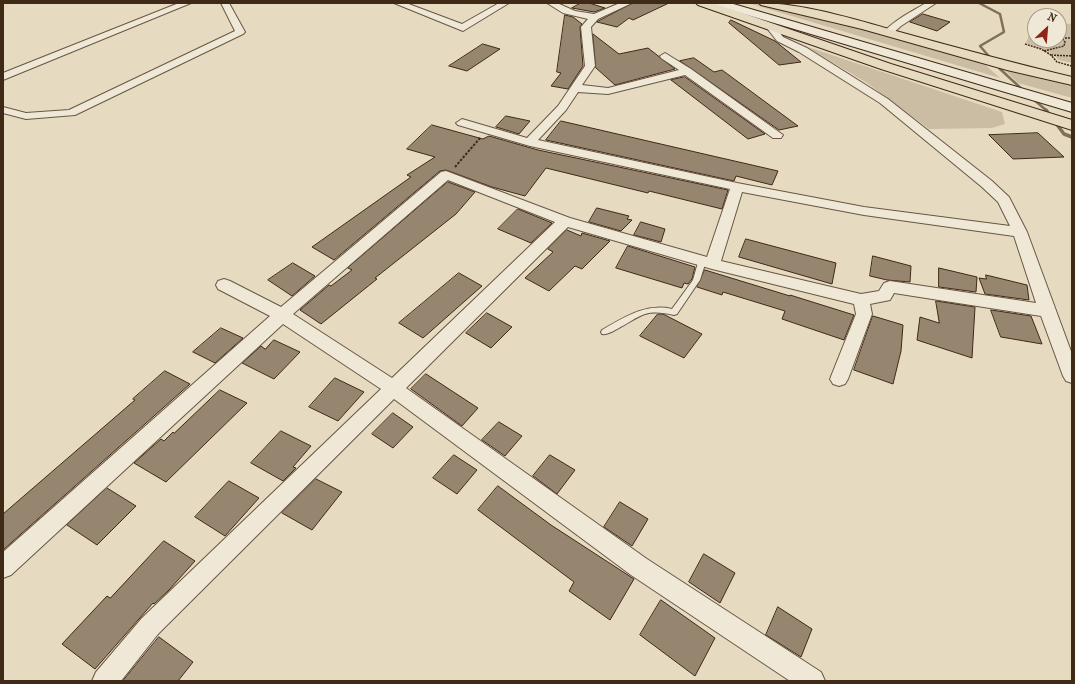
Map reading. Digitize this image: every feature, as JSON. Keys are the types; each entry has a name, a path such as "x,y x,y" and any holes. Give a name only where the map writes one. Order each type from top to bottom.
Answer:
{"highway":[{"path":"702,3 848,54 1072,125"},
{"path":"765,3 888,33 1012,67 1072,81"}],"main road":[{"path":"718,3 997,82"},
{"path":"736,3 1050,98 1072,108"},
{"path":"1050,98 1072,100"}],"street":[{"path":"3,77 187,3"},
{"path":"3,110 26,116 71,113 233,36 240,32 225,3"},
{"path":"398,3 463,28 505,3"},
{"path":"551,3 555,6 582,15 595,17"},
{"path":"530,142 562,108 590,66 586,27 595,17 628,3"},
{"path":"888,33 898,24 932,3"},
{"path":"771,27 780,39 829,66 884,101 987,184 1004,200 1020,232 1047,311 1072,376"},
{"path":"664,56 777,135"},
{"path":"575,88 608,91 687,71"},
{"path":"462,123 530,142 737,187 864,211 1020,232"},
{"path":"3,567 282,315 448,174 565,221 707,263 861,300 884,296 890,287 1047,311"},
{"path":"707,263 737,187"},
{"path":"105,681 150,626 565,221"},
{"path":"224,285 282,315 394,388 639,567 812,681"},
{"path":"839,379 864,314 861,300"}],"lane":[{"path":"605,332 641,311 662,308 674,312 707,263"}],"path":[{"path":"1026,44 1051,55 1057,62 1072,66"},
{"path":"1043,51 1056,48"},
{"path":"1051,55 1072,56"},
{"path":"448,174 487,130"}],"shaded area":[{"path":"748,3 756,3 863,28 982,62 1000,78"},
{"path":"1067,24 1072,24 1072,63 1059,60 1051,53 1038,48 1067,48"},
{"path":"805,46 1002,112 1005,124 992,128 929,129 867,83"},
{"path":"1003,68 1072,84 1072,98 1018,83"}],"building":[{"path":"581,3 589,3 605,8 594,12 572,8"},
{"path":"633,3 669,3 633,20 629,18 617,27 597,22"},
{"path":"923,14 950,22 937,31 910,22"},
{"path":"565,15 573,17 582,24 580,27 583,66 568,89 551,86 561,73 557,72"},
{"path":"731,20 775,41 801,62 779,65 729,23"},
{"path":"593,34 619,54 648,48 675,69 615,85 596,68"},
{"path":"483,44 500,49 467,71 449,66"},
{"path":"694,58 714,72 722,70 798,126 779,130 680,61"},
{"path":"685,77 765,134 748,139 671,80"},
{"path":"506,116 530,121 519,134 496,127"},
{"path":"561,121 778,171 772,185 736,176 734,181 546,140"},
{"path":"432,125 483,139 489,136 538,150 728,190 722,209 649,191 648,193 546,168 525,196 492,187 446,170 440,171 334,260 312,247 411,177 407,175 435,157 407,149"},
{"path":"1038,133 1064,157 1013,159 989,135"},
{"path":"448,182 475,192 456,214 375,278 377,279 321,324 300,310 329,285 331,286 352,270 348,268"},
{"path":"597,208 629,216 627,219 632,220 621,231 589,222"},
{"path":"518,209 552,223 531,243 498,229"},
{"path":"641,222 665,229 661,242 634,235"},
{"path":"567,230 581,236 582,233 610,241 582,269 575,266 549,291 525,278 553,252 548,249"},
{"path":"746,239 836,263 832,284 739,257"},
{"path":"628,246 695,267 692,279 688,284 684,283 682,288 616,268"},
{"path":"873,256 911,266 910,282 887,280 870,276"},
{"path":"293,263 315,276 292,296 268,280"},
{"path":"939,268 977,277 976,292 939,287"},
{"path":"705,270 854,315 844,340 782,319 785,311 723,292 722,295 697,287"},
{"path":"459,273 482,286 423,338 399,323"},
{"path":"986,275 1027,285 1029,300 985,294 979,278 986,279"},
{"path":"936,301 975,307 972,358 917,340 920,317 939,323"},
{"path":"991,310 1031,316 1042,344 1001,337"},
{"path":"487,313 512,327 491,348 466,333"},
{"path":"658,314 663,314 702,334 684,358 640,336"},
{"path":"873,316 903,325 901,351 893,384 854,370"},
{"path":"221,328 243,338 215,363 193,352"},
{"path":"274,340 300,352 274,379 242,363 261,346 265,349"},
{"path":"165,371 190,384 3,550 3,514 135,400 133,399"},
{"path":"426,374 478,408 462,426 411,389"},
{"path":"335,378 364,392 338,421 309,407"},
{"path":"220,390 247,403 166,482 134,463 161,439 164,441 173,432 174,433"},
{"path":"393,413 413,427 393,448 372,434"},
{"path":"499,422 522,436 505,456 482,440"},
{"path":"281,431 311,446 293,467 296,468 283,481 251,463"},
{"path":"454,455 477,470 457,494 433,478"},
{"path":"550,455 575,470 557,494 533,476"},
{"path":"316,479 342,492 312,530 282,513"},
{"path":"229,481 259,498 225,536 195,517"},
{"path":"498,486 551,525 634,579 610,620 569,591 574,582 478,510"},
{"path":"107,488 136,506 97,545 67,525"},
{"path":"620,502 648,519 632,546 604,527"},
{"path":"164,541 195,561 169,590 154,604 153,603 95,669 62,644 107,596 110,598"},
{"path":"704,554 735,573 720,603 689,582"},
{"path":"661,600 715,638 695,676 640,635"},
{"path":"778,607 812,629 801,657 766,635"},
{"path":"159,637 193,662 178,681 123,681"}],"waterway":[{"path":"979,3 1000,14 1004,32 980,46 1000,69 1025,92"},
{"path":"1032,98 1046,110"},
{"path":"1046,110 1064,134 1072,137"}]}
